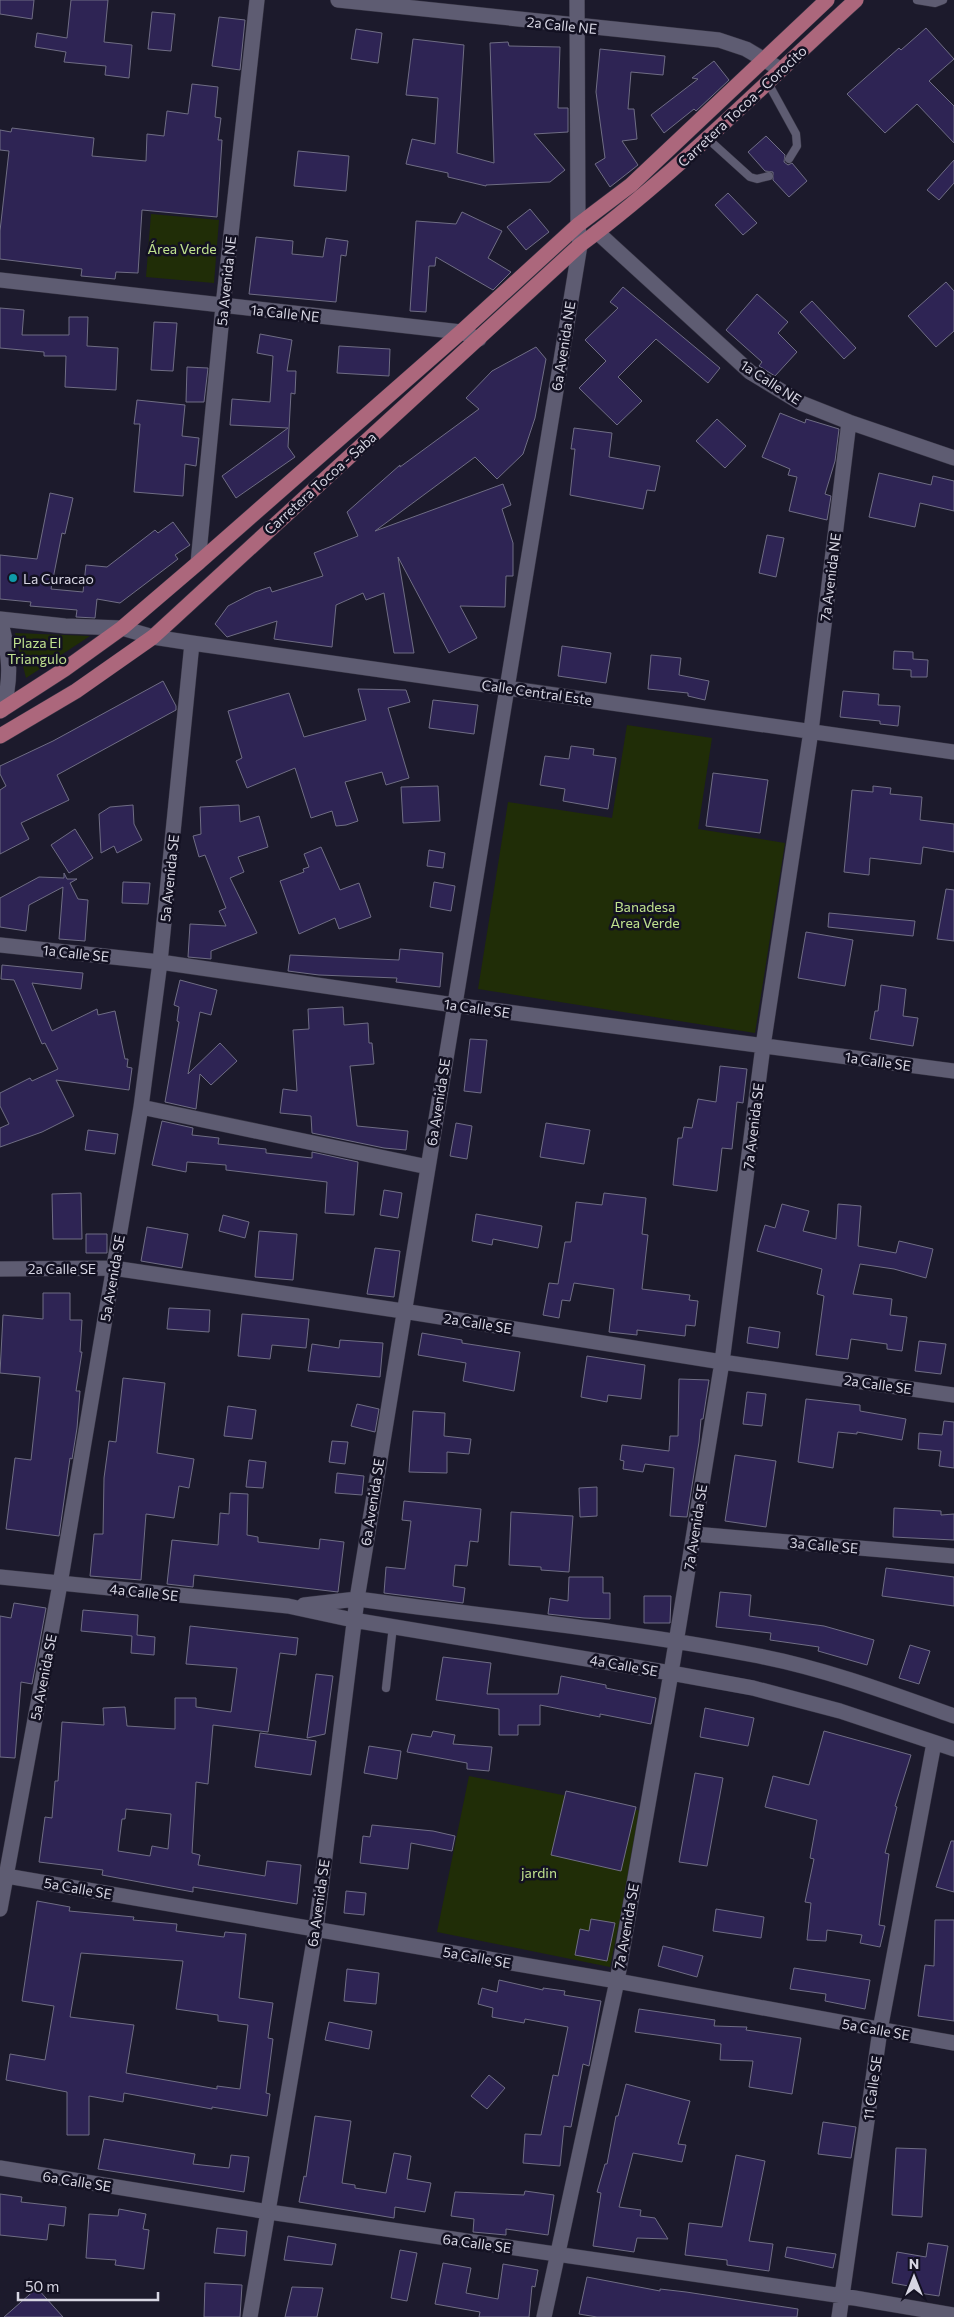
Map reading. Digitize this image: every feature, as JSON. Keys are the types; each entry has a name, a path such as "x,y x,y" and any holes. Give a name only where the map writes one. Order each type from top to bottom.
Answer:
{"main road":[{"name":"Carretera Tocoa - Corocito","path":"616,195 631,185 827,0"},
{"name":"Carretera Tocoa - Corocito","path":"625,210 708,139 856,0"},
{"name":"Carretera Tocoa - Saba","path":"1,710 65,669 122,628 461,332 578,225 616,195"},
{"name":"Carretera Tocoa - Saba","path":"0,736 76,691 153,636 580,245 625,210"}],"street":[{"name":"5a Avenida NE","path":"198,563 223,306 257,0"},
{"name":"2a Calle NE","path":"338,0 719,40 746,49 780,70"},
{"name":"6a Avenida NE","path":"506,688 580,245 578,225 577,0"},
{"name":"1a Calle NE","path":"597,232 750,372 801,402 848,422 954,458"},
{"name":"1a Calle NE","path":"0,280 461,332 479,339"},
{"name":"7a Avenida NE","path":"811,731 848,422"},
{"name":"Calle Central Este","path":"0,620 65,626 122,628 192,643 954,752"},
{"path":"0,620 7,643 10,668 7,694 1,710"},
{"name":"5a Avenida SE","path":"0,1909 2,1875 60,1584 140,1108 160,962 192,643"},
{"name":"6a Avenida SE","path":"250,2317 316,1929 356,1599 506,688"},
{"name":"7a Avenida SE","path":"544,2317 617,1981 671,1673 722,1362 763,1046 811,731"},
{"name":"1a Calle SE","path":"0,945 160,962 454,1005 954,1071"},
{"path":"140,1108 428,1167"},
{"name":"2a Calle SE","path":"0,1269 113,1268 402,1311 722,1362 954,1395"},
{"name":"3a Calle SE","path":"694,1534 954,1556"},
{"name":"4a Calle SE","path":"0,1577 288,1606 354,1620 671,1673 753,1688 840,1711 954,1749"},
{"name":"4a Calle SE","path":"288,1606 356,1599 676,1642 760,1656 852,1679 954,1716"},
{"name":"11 Calle SE","path":"840,2317 880,2030 934,1743"},
{"name":"5a Calle SE","path":"2,1875 617,1981 954,2043"},
{"name":"6a Calle SE","path":"0,2168 269,2212 842,2296 954,2316"}],"lane":[{"path":"917,0 935,3 942,0"},
{"path":"768,83 796,134 797,146 789,159"},
{"path":"708,139 750,177 757,179 770,176"},
{"path":"386,1688 393,1626"}],"green space":[{"name":"Área Verde","path":"151,214 219,220 214,283 146,277"},
{"name":"Plaza El Triangulo","path":"15,633 90,636 26,678"},
{"name":"Banadesa Area Verde","path":"627,725 712,738 698,829 785,843 755,1033 478,989 508,802 612,818"},
{"name":"jardin","path":"469,1776 642,1811 610,1967 437,1932"}],"building":[{"path":"0,0 34,0 32,19 0,14"},
{"path":"71,0 108,0 104,42 132,45 129,78 105,75 106,66 64,62 66,52 35,47 37,33 67,38"},
{"path":"152,12 175,14 171,51 148,49"},
{"path":"219,17 245,20 240,70 212,66"},
{"path":"926,28 954,59 929,81 954,106 954,143 917,104 885,133 847,94 899,48 901,50"},
{"path":"356,29 382,33 378,63 351,59"},
{"path":"413,39 464,45 457,153 494,163 490,43 508,42 509,46 560,47 558,108 568,108 568,132 534,134 565,170 550,182 486,186 448,177 448,173 406,164 412,139 435,144 438,98 406,95"},
{"path":"600,49 665,56 663,75 631,72 628,109 634,109 637,139 622,141 638,165 610,187 595,164 605,158 596,92"},
{"path":"714,61 729,80 696,111 694,109 664,133 651,115 698,79 692,78"},
{"path":"192,84 218,87 215,117 221,118 218,140 222,140 217,217 142,210 138,273 116,272 115,279 81,276 82,269 0,259 0,231 9,151 0,150 0,130 11,132 12,128 94,138 92,156 146,161 147,134 164,136 167,111 188,114"},
{"path":"766,136 785,155 784,162 788,165 792,163 807,181 789,197 773,180 773,172 765,171 748,152"},
{"path":"298,151 349,156 346,191 294,186"},
{"path":"954,160 954,183 939,200 927,190"},
{"path":"728,193 757,223 743,235 715,205"},
{"path":"530,209 549,232 526,250 507,227"},
{"path":"462,212 502,231 488,258 511,272 493,290 436,257 435,266 429,266 426,312 410,311 416,221 456,224"},
{"path":"256,237 293,241 292,254 323,257 326,238 348,241 346,256 341,255 336,302 249,294"},
{"path":"946,282 954,291 954,331 936,347 908,316"},
{"path":"623,287 720,368 708,383 656,339 618,377 642,401 617,425 579,388 606,361 585,340 618,308 610,302"},
{"path":"757,294 788,322 778,333 797,352 775,376 759,366 762,362 726,330"},
{"path":"812,301 856,348 844,359 800,312"},
{"path":"0,308 24,310 22,335 69,335 69,317 88,317 87,346 118,348 116,390 65,387 66,356 44,356 44,352 0,348"},
{"path":"154,322 177,323 173,371 151,370"},
{"path":"260,334 292,340 287,371 296,371 295,394 291,393 288,447 295,457 236,498 222,476 288,428 230,425 232,399 270,402 273,356 257,353"},
{"path":"339,346 390,349 389,376 337,373"},
{"path":"536,347 546,359 535,418 523,454 497,479 475,457 375,531 503,484 511,505 502,509 513,543 513,576 506,576 505,607 460,606 477,638 449,653 398,557 414,653 394,653 384,593 366,600 363,593 336,605 332,647 274,639 277,621 227,637 215,624 228,606 255,592 270,587 272,592 323,576 314,553 358,536 347,512 400,465 400,467 479,409 466,398 492,371"},
{"path":"187,367 208,368 204,402 186,402"},
{"path":"137,400 185,405 182,436 199,438 196,466 185,464 183,496 134,492 140,424 134,424"},
{"path":"780,413 805,423 806,419 839,429 835,461 825,494 831,496 827,520 789,511 797,477 788,475 790,469 762,457"},
{"path":"717,419 746,446 725,468 696,441"},
{"path":"574,428 612,433 609,457 660,466 655,491 647,490 643,509 570,495 575,449 571,449"},
{"path":"879,473 931,485 933,476 954,481 954,511 920,503 915,527 869,517"},
{"path":"50,493 73,498 65,534 62,533 51,589 83,592 86,565 107,567 155,530 158,533 173,522 190,545 175,555 178,559 120,603 97,599 95,618 76,617 77,610 30,606 31,602 0,599 0,555 37,559"},
{"path":"767,535 784,538 776,577 759,573"},
{"path":"562,646 611,653 606,683 558,676"},
{"path":"894,651 913,652 913,659 928,660 927,677 911,677 911,670 893,669"},
{"path":"651,655 681,658 679,675 709,681 705,700 688,696 688,693 648,689"},
{"path":"163,681 176,706 176,710 57,775 69,800 21,823 29,839 0,854 0,790 6,786 0,774 0,766 53,741"},
{"path":"358,689 406,690 410,702 388,708 409,778 386,785 382,772 345,782 358,821 336,826 332,811 311,818 295,768 247,788 236,761 242,758 228,711 289,693 304,737 366,720"},
{"path":"843,691 879,694 878,705 900,706 898,726 880,724 880,721 840,717"},
{"path":"433,700 478,705 474,734 429,728"},
{"path":"571,746 594,749 593,755 616,758 608,809 563,801 565,789 540,785 545,756 569,759"},
{"path":"713,773 768,780 760,833 706,826"},
{"path":"438,786 440,821 403,823 401,787"},
{"path":"873,786 891,788 890,794 922,797 920,820 954,824 954,852 923,847 921,864 870,858 869,875 844,872 852,790 873,792"},
{"path":"133,805 134,824 142,840 117,853 114,846 101,853 99,814 110,807"},
{"path":"239,805 240,822 259,816 268,847 238,857 244,872 230,878 257,933 211,951 211,959 188,957 190,924 226,926 219,911 226,908 205,855 199,857 193,836 201,834 200,807"},
{"path":"75,829 93,858 69,873 51,845"},
{"path":"321,847 340,890 359,883 371,917 339,929 335,918 299,934 280,881 304,872 303,869 309,867 304,854"},
{"path":"429,850 445,853 443,868 427,866"},
{"path":"64,873 67,879 77,879 70,883 78,899 88,900 85,941 59,939 63,887 29,905 26,931 0,927 0,898 39,877 64,878"},
{"path":"123,882 150,883 148,904 122,903"},
{"path":"434,882 455,886 451,911 430,907"},
{"path":"946,889 954,890 954,941 937,939"},
{"path":"829,913 915,921 913,936 828,927"},
{"path":"806,932 853,940 845,986 798,978"},
{"path":"400,949 443,953 440,987 396,982 397,978 319,975 288,971 290,955 399,960"},
{"path":"2,965 83,973 81,989 32,983 52,1031 97,1009 98,1015 115,1011 125,1059 128,1059 127,1067 132,1068 129,1090 56,1080 74,1116 42,1132 0,1147 0,1128 9,1124 0,1106 0,1093 30,1078 32,1081 58,1069 45,1043 42,1044 14,980 1,979"},
{"path":"180,980 217,990 211,1015 200,1012 188,1074 220,1043 237,1061 211,1085 200,1074 196,1109 165,1102 179,1022 177,1021 179,1007 174,1005"},
{"path":"881,985 906,989 903,1016 918,1018 913,1046 870,1039 875,1011 878,1011"},
{"path":"343,1007 344,1025 368,1023 369,1043 372,1043 374,1064 350,1066 357,1126 408,1131 406,1150 384,1148 312,1133 311,1116 280,1113 283,1089 297,1091 293,1030 309,1029 308,1009"},
{"path":"470,1039 487,1040 481,1093 464,1091"},
{"path":"720,1066 747,1069 743,1103 737,1102 732,1149 722,1148 717,1191 673,1185 678,1138 682,1138 684,1127 692,1128 698,1099 716,1102"},
{"path":"162,1121 193,1128 192,1135 219,1138 218,1144 266,1149 266,1153 312,1158 312,1152 358,1162 354,1215 325,1213 327,1182 226,1170 226,1165 187,1162 186,1172 152,1165"},
{"path":"456,1123 472,1126 467,1159 450,1156"},
{"path":"546,1123 590,1130 584,1164 540,1157"},
{"path":"88,1130 118,1134 115,1154 85,1150"},
{"path":"384,1190 402,1193 398,1218 380,1215"},
{"path":"81,1193 82,1239 53,1239 52,1194"},
{"path":"604,1193 646,1198 642,1234 648,1235 642,1289 690,1295 689,1300 698,1301 695,1326 686,1325 685,1336 637,1330 637,1335 609,1332 614,1289 574,1283 570,1301 562,1300 559,1318 543,1315 549,1283 558,1284 565,1242 571,1242 576,1202 602,1205"},
{"path":"782,1204 809,1211 803,1231 836,1239 838,1204 861,1206 858,1246 896,1253 899,1241 933,1249 926,1278 894,1269 860,1264 853,1294 892,1299 890,1315 907,1317 902,1351 887,1349 887,1344 851,1339 848,1359 816,1355 824,1296 817,1294 822,1269 757,1251 765,1225 775,1228"},
{"path":"476,1214 542,1226 538,1248 493,1239 492,1245 472,1241"},
{"path":"223,1215 249,1222 245,1238 219,1231"},
{"path":"147,1227 188,1234 182,1268 141,1261"},
{"path":"259,1231 297,1234 293,1280 255,1277"},
{"path":"86,1234 107,1234 107,1253 86,1253"},
{"path":"375,1248 400,1251 394,1297 367,1294"},
{"path":"43,1293 70,1293 70,1320 82,1320 80,1352 82,1352 76,1391 80,1391 77,1428 72,1459 70,1458 59,1536 6,1529 15,1458 31,1460 40,1377 0,1373 3,1315 43,1319"},
{"path":"169,1308 210,1310 209,1332 167,1329"},
{"path":"242,1314 309,1319 306,1348 272,1345 270,1359 238,1356"},
{"path":"749,1327 780,1332 778,1348 747,1343"},
{"path":"422,1333 462,1340 462,1343 520,1352 514,1391 463,1381 466,1363 418,1355"},
{"path":"340,1340 383,1343 380,1377 308,1371 312,1344 339,1348"},
{"path":"919,1341 946,1344 941,1374 915,1371"},
{"path":"587,1356 645,1365 641,1399 608,1395 607,1402 581,1397"},
{"path":"123,1378 165,1383 157,1453 194,1459 189,1488 179,1486 174,1518 146,1514 141,1580 90,1576 94,1534 103,1534 104,1478 109,1441 116,1442"},
{"path":"679,1379 709,1380 703,1419 701,1419 687,1517 670,1516 674,1468 645,1464 643,1472 623,1469 624,1461 620,1460 622,1445 669,1451 670,1436 678,1436"},
{"path":"747,1392 766,1394 762,1426 743,1424"},
{"path":"806,1399 860,1405 860,1411 906,1419 902,1440 857,1432 857,1434 838,1432 833,1468 798,1462"},
{"path":"357,1404 379,1409 375,1432 351,1426"},
{"path":"228,1406 256,1410 252,1439 224,1436"},
{"path":"413,1411 445,1413 444,1436 471,1439 469,1454 447,1452 447,1473 409,1472"},
{"path":"944,1421 954,1422 954,1468 939,1466 941,1451 918,1449 919,1433 942,1435"},
{"path":"332,1441 348,1442 345,1464 329,1462"},
{"path":"735,1455 776,1461 766,1527 725,1521"},
{"path":"249,1460 266,1462 263,1488 246,1487"},
{"path":"337,1473 364,1476 362,1495 335,1493"},
{"path":"597,1487 597,1516 580,1517 579,1488"},
{"path":"230,1493 248,1494 247,1535 258,1537 258,1542 319,1549 320,1539 344,1542 338,1592 194,1575 193,1587 167,1584 172,1540 218,1545 220,1513 229,1514"},
{"path":"404,1501 481,1509 478,1542 470,1541 467,1566 455,1565 453,1586 465,1588 463,1603 384,1593 386,1567 405,1569 411,1521 402,1520"},
{"path":"894,1508 941,1511 941,1515 954,1514 954,1540 893,1537"},
{"path":"511,1512 573,1516 569,1572 541,1570 541,1567 509,1565"},
{"path":"886,1568 954,1577 954,1606 882,1596"},
{"path":"569,1577 603,1577 603,1593 610,1593 610,1619 548,1614 550,1598 568,1601"},
{"path":"720,1592 751,1595 749,1616 824,1626 874,1640 867,1665 818,1651 819,1647 770,1640 771,1633 716,1627"},
{"path":"644,1596 671,1596 670,1623 644,1623"},
{"path":"14,1603 46,1608 32,1684 21,1682 15,1758 0,1757 0,1616 11,1618"},
{"path":"83,1610 138,1615 137,1635 155,1637 154,1655 131,1653 132,1636 81,1631"},
{"path":"190,1626 298,1638 296,1655 280,1653 268,1732 213,1725 208,1784 196,1782 192,1853 200,1855 198,1865 265,1876 267,1861 301,1865 297,1904 193,1887 193,1892 102,1875 103,1870 39,1862 45,1817 52,1818 55,1781 58,1781 62,1722 104,1725 103,1708 125,1707 127,1726 175,1729 175,1698 196,1698 196,1707 231,1712 237,1668 186,1664","holes":["126,1809 171,1814 168,1849 152,1846 150,1856 118,1851 122,1819 125,1819"]},
{"path":"910,1645 930,1651 919,1684 899,1678"},
{"path":"443,1657 491,1663 487,1694 558,1694 561,1676 606,1685 606,1688 656,1698 651,1724 600,1714 600,1717 540,1705 540,1725 518,1725 518,1735 499,1735 499,1709 436,1700"},
{"path":"316,1674 333,1676 325,1734 307,1738"},
{"path":"705,1708 754,1718 748,1746 700,1737"},
{"path":"433,1731 455,1735 453,1744 492,1747 489,1771 467,1769 467,1763 407,1752 412,1734 431,1737"},
{"path":"824,1731 911,1755 895,1806 897,1807 885,1853 889,1854 879,1925 885,1926 880,1947 860,1943 862,1935 827,1930 826,1941 807,1940 811,1903 805,1902 814,1859 810,1858 817,1820 765,1807 773,1776 809,1785"},
{"path":"260,1733 316,1741 311,1775 255,1767"},
{"path":"369,1746 401,1751 397,1779 364,1773"},
{"path":"695,1773 723,1778 707,1866 679,1862"},
{"path":"566,1791 636,1807 621,1871 551,1855"},
{"path":"372,1825 433,1831 455,1836 452,1851 411,1843 408,1869 360,1863 363,1836 370,1837"},
{"path":"951,1841 954,1841 954,1892 936,1887"},
{"path":"346,1891 366,1893 364,1915 344,1913"},
{"path":"37,1901 70,1907 69,1911 134,1917 133,1920 177,1924 176,1931 224,1937 225,1932 246,1934 239,1998 273,2003 268,2038 273,2039 266,2093 270,2094 267,2116 212,2107 212,2109 124,2093 123,2102 89,2096 89,2135 67,2135 67,2092 6,2080 10,2054 45,2060 54,2006 22,2001","holes":["81,1953 183,1961 176,2009 218,2015 218,2021 248,2025 240,2089 217,2086 217,2089 126,2073 134,2025 70,2017"]},
{"path":"716,1909 764,1917 761,1938 713,1931"},
{"path":"591,1919 615,1923 607,1961 575,1955 580,1929 589,1931"},
{"path":"935,1920 954,1920 954,2021 918,2016 925,1965 934,1966"},
{"path":"663,1946 703,1956 697,1977 658,1966"},
{"path":"794,1968 870,1980 865,2009 825,2001 826,1994 790,1989"},
{"path":"347,1969 379,1973 376,2004 344,2001"},
{"path":"499,1980 543,1990 543,1988 565,1991 564,1995 601,2001 589,2066 583,2064 571,2127 564,2126 560,2166 523,2163 525,2134 541,2135 553,2075 558,2076 568,2027 525,2019 524,2023 492,2017 493,2008 478,2004 482,1988 497,1992"},
{"path":"639,2009 715,2020 714,2026 747,2027 746,2030 801,2038 792,2094 749,2087 753,2061 720,2060 721,2044 635,2032"},
{"path":"329,2022 372,2031 369,2049 325,2040"},
{"path":"489,2075 505,2088 487,2109 471,2096"},
{"path":"626,2084 690,2101 678,2144 686,2145 682,2162 633,2153 619,2207 641,2210 640,2216 655,2218 668,2239 637,2238 634,2252 593,2246 601,2193 597,2192 605,2164 607,2164 616,2116 618,2116"},
{"path":"315,2116 351,2121 342,2183 355,2185 355,2188 386,2193 394,2153 411,2156 407,2179 431,2183 425,2212 395,2207 394,2218 299,2202 304,2176 306,2177"},
{"path":"823,2122 856,2127 851,2158 818,2154"},
{"path":"104,2139 195,2154 193,2164 229,2168 231,2155 249,2157 244,2192 98,2169"},
{"path":"896,2148 926,2149 922,2217 892,2215"},
{"path":"736,2155 765,2161 749,2241 773,2244 769,2271 727,2265 727,2260 685,2255 689,2223 722,2227"},
{"path":"525,2191 554,2195 548,2235 506,2229 506,2235 473,2232 474,2219 451,2216 455,2192 524,2195"},
{"path":"0,2194 22,2197 21,2202 66,2207 64,2226 49,2224 47,2240 0,2235"},
{"path":"119,2209 146,2214 143,2229 149,2230 144,2269 115,2265 116,2260 86,2258 89,2214 118,2216"},
{"path":"217,2228 247,2231 245,2256 214,2253"},
{"path":"288,2236 336,2244 332,2265 284,2260"},
{"path":"928,2243 948,2246 939,2296 919,2293 920,2288 892,2283 897,2252 926,2257"},
{"path":"787,2247 836,2254 833,2268 785,2257"},
{"path":"400,2250 417,2253 407,2301 391,2298"},
{"path":"443,2263 471,2268 466,2293 498,2299 503,2264 538,2270 535,2287 532,2286 529,2317 479,2317 480,2312 435,2304"},
{"path":"587,2277 660,2291 660,2289 686,2292 798,2309 797,2317 597,2317 579,2314"},
{"path":"205,2283 242,2285 240,2317 204,2317"},
{"path":"292,2287 323,2288 317,2317 285,2317"},
{"path":"37,2288 63,2317 4,2317"}],"place":[{"name":"La Curacao","path":"13,578"}]}
